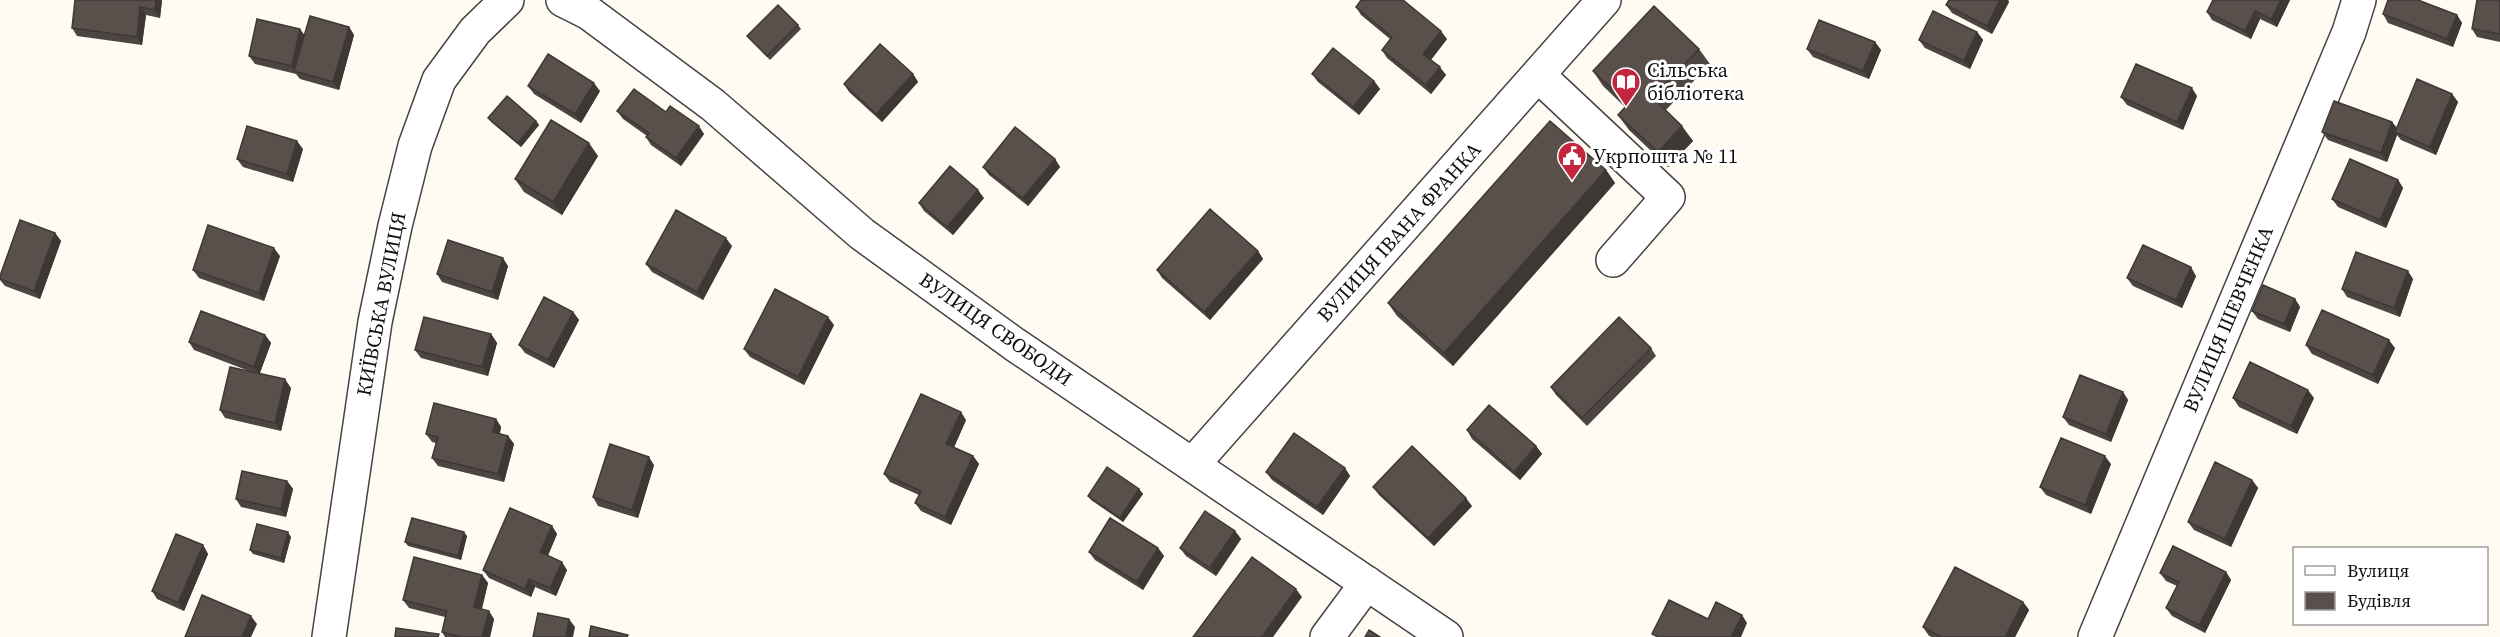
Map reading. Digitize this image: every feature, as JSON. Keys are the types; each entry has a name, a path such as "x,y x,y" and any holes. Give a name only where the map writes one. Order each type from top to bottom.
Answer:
{"street":[{"name":"КИЇВСЬКА ВУЛИЦЯ","path":"329,637 375,322 415,146 439,80 475,31 507,0"},
{"name":"ВУЛИЦЯ СВОБОДИ","path":"563,0 589,13 713,105 862,234 1014,344 1446,637"},
{"name":"ВУЛИЦЯ ІВАНА ФРАНКА","path":"1193,464 1604,0"},
{"name":"ВУЛИЦЯ ШЕВЧЕНКА","path":"2095,637 2344,43 2359,0"},
{"path":"1538,75 1668,196 1613,260"},
{"path":"1328,637 1367,583"}],"building":[{"path":"75,0 156,0 155,10 140,7 137,37 72,28"},
{"path":"1361,0 1403,0 1441,31 1423,54 1440,67 1426,85 1382,50 1392,37 1356,7"},
{"path":"1949,0 2000,0 1987,26 1946,5"},
{"path":"2213,0 2281,0 2271,19 2255,11 2245,31 2207,12"},
{"path":"2388,0 2418,0 2457,15 2447,39 2383,14"},
{"path":"2477,0 2500,0 2500,34 2472,29"},
{"path":"778,5 798,25 767,56 747,36"},
{"path":"1654,6 1699,49 1652,97 1682,126 1658,152 1618,115 1628,104 1593,71"},
{"path":"1933,11 1977,32 1964,61 1919,40"},
{"path":"310,16 349,27 333,82 294,71"},
{"path":"257,19 300,29 292,66 249,56"},
{"path":"1819,20 1875,42 1863,71 1807,49"},
{"path":"880,44 913,74 876,114 844,84"},
{"path":"1333,48 1374,81 1353,107 1312,74"},
{"path":"548,54 594,83 575,114 528,86"},
{"path":"2136,64 2192,88 2177,122 2121,97"},
{"path":"2417,79 2452,94 2430,147 2395,132"},
{"path":"634,89 666,112 670,106 699,126 676,158 646,137 649,133 617,111"},
{"path":"507,96 536,121 518,143 488,118"},
{"path":"2334,101 2392,122 2381,153 2322,132"},
{"path":"551,120 589,143 553,202 515,179"},
{"path":"1550,121 1606,170 1444,353 1388,303"},
{"path":"247,126 297,141 287,174 237,159"},
{"path":"1015,127 1055,159 1023,198 983,167"},
{"path":"2350,159 2398,180 2380,220 2332,199"},
{"path":"950,166 978,190 947,227 919,203"},
{"path":"1210,209 1258,251 1204,312 1157,270"},
{"path":"676,210 726,238 697,292 646,264"},
{"path":"20,220 55,233 34,291 0,279"},
{"path":"208,225 274,248 259,293 193,270"},
{"path":"448,240 503,258 492,292 437,274"},
{"path":"2143,245 2191,267 2176,300 2127,278"},
{"path":"2356,252 2408,271 2394,308 2342,289"},
{"path":"2263,285 2295,299 2284,324 2252,311"},
{"path":"775,289 828,317 798,377 744,349"},
{"path":"544,297 573,312 548,360 519,345"},
{"path":"2322,310 2389,340 2373,375 2306,345"},
{"path":"201,311 265,335 254,367 189,342"},
{"path":"424,317 491,334 482,367 415,350"},
{"path":"1619,317 1651,348 1582,418 1551,387"},
{"path":"2250,362 2308,390 2291,426 2233,398"},
{"path":"230,367 285,379 275,423 220,410"},
{"path":"2080,375 2123,392 2106,434 2063,417"},
{"path":"921,394 961,412 946,444 973,456 945,517 915,503 921,491 884,474"},
{"path":"434,403 496,419 493,432 508,436 498,474 432,458 438,437 426,434"},
{"path":"1489,405 1536,446 1514,472 1467,430"},
{"path":"1294,433 1345,468 1317,507 1266,472"},
{"path":"2061,438 2105,456 2085,505 2040,487"},
{"path":"610,444 649,457 632,510 593,497"},
{"path":"1412,446 1466,498 1428,538 1373,487"},
{"path":"2215,462 2252,480 2225,539 2188,522"},
{"path":"1107,467 1139,489 1120,518 1088,496"},
{"path":"242,471 287,481 281,509 236,499"},
{"path":"510,508 552,526 540,552 562,562 550,588 529,579 525,589 483,570"},
{"path":"1205,511 1235,531 1210,568 1180,548"},
{"path":"412,518 464,532 458,556 405,542"},
{"path":"1110,518 1158,548 1137,582 1089,552"},
{"path":"257,524 288,532 281,558 250,550"},
{"path":"176,534 203,545 178,603 152,591"},
{"path":"2173,546 2226,572 2199,625 2166,608 2179,582 2160,573"},
{"path":"414,557 482,575 474,607 489,611 482,637 461,637 442,632 447,611 403,600"},
{"path":"1252,557 1296,589 1262,637 1193,637"},
{"path":"1955,567 2023,602 2005,637 1941,637 1923,627"},
{"path":"202,595 251,616 242,637 185,637"},
{"path":"1669,600 1708,619 1716,602 1742,615 1731,637 1658,637 1652,634"},
{"path":"538,613 569,619 566,637 533,637"},
{"path":"591,626 628,635 627,637 589,637"},
{"path":"396,628 439,634 438,637 395,637"},
{"path":"1369,630 1380,637 1365,637"}],"place":[{"name":"Сільська бібліотека","path":"1626,108"},
{"name":"Укрпошта № 11","path":"1572,182"}]}
